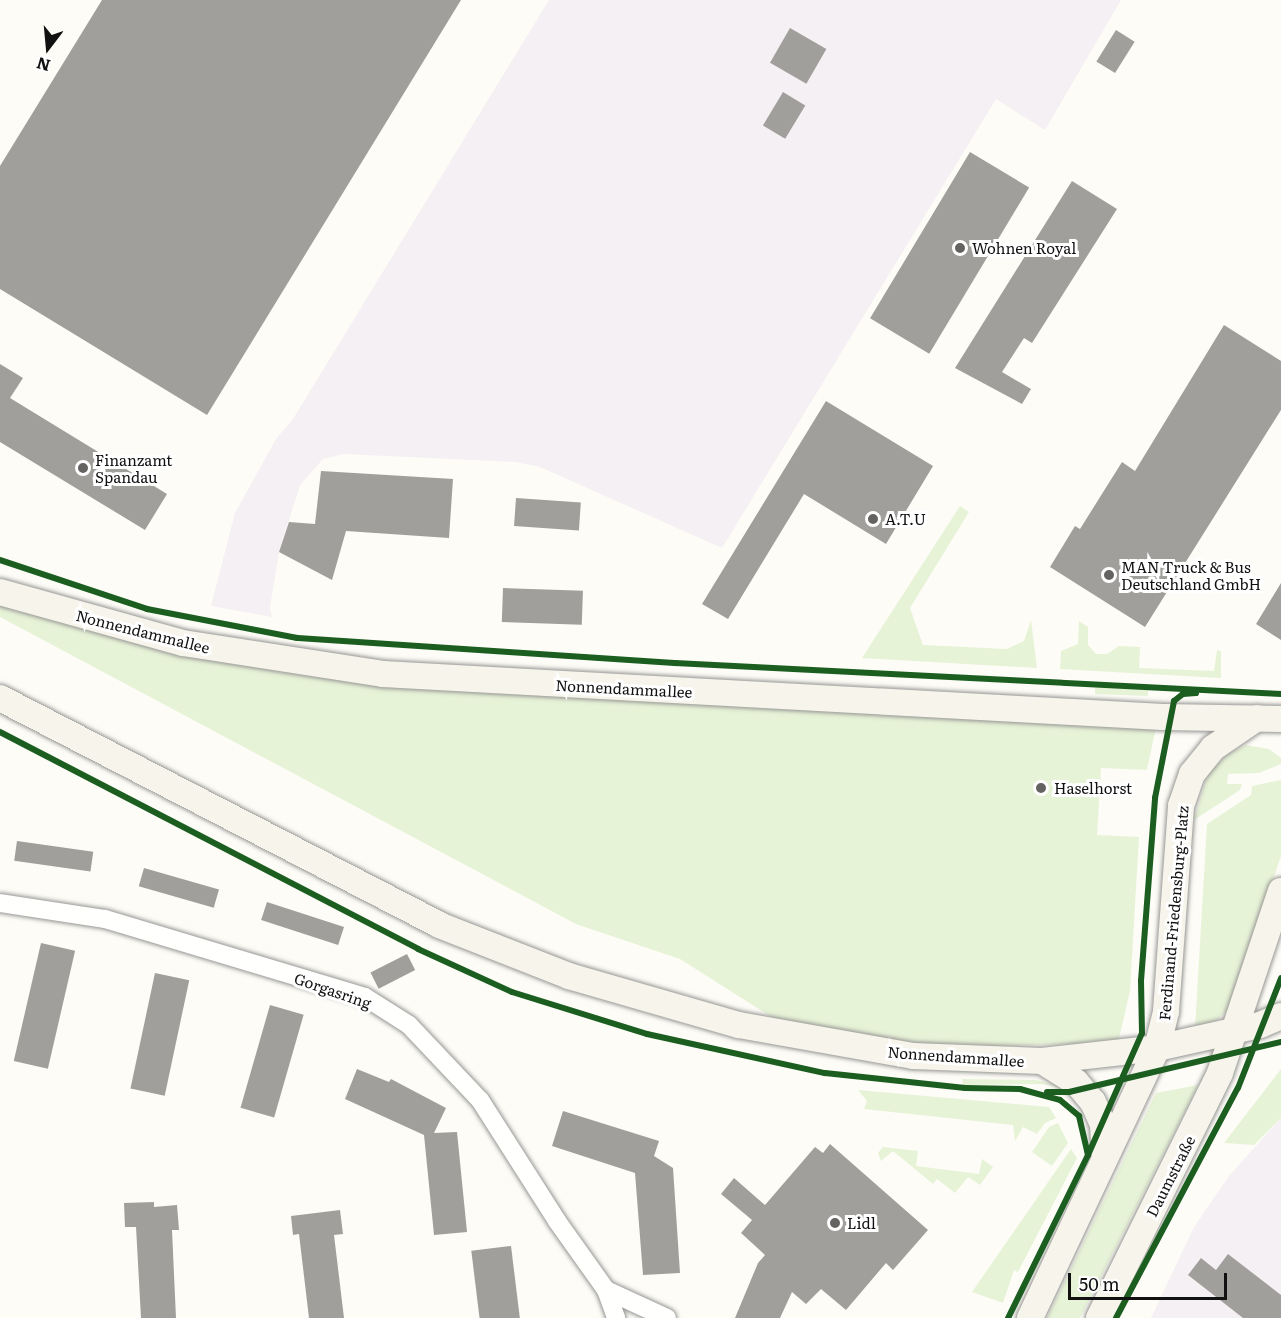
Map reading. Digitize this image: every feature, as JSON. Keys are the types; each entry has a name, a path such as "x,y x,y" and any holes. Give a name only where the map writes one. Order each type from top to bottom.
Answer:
{"main road":[{"name":"Nonnendammallee","path":"0,592 183,643 383,674 1163,717 1269,719"},
{"name":"Nonnendammallee","path":"0,698 379,896 439,925 569,976 728,1023 831,1044 913,1056 1042,1061 1157,1048"},
{"path":"1269,719 1281,733"},
{"name":"Ferdinand-Friedensburg-Platz","path":"1157,1048 1166,1011 1181,806 1192,774 1213,748 1269,719"},
{"path":"1235,1031 1281,891"},
{"path":"1030,1318 1157,1048 1235,1031 1281,1016"},
{"name":"Daumstraße","path":"1099,1318 1201,1116 1235,1031"},
{"path":"1042,1061 1076,1082 1093,1102 1103,1124 1104,1164"}],"street":[{"name":"Gorgasring","path":"0,903 105,919 365,998 400,1019 449,1063 480,1100 554,1216 606,1290 616,1318"},
{"path":"606,1290 667,1318"}],"shaded area":[{"path":"549,0 1121,0 1045,130 996,99 722,548 540,467 516,462 344,454 323,459 300,485 279,552 270,608 272,617 211,606 235,513 276,439 293,419"},
{"path":"1281,1118 1281,1318 1151,1318 1194,1227 1229,1176"}],"green space":[{"path":"960,506 969,512 910,608 923,645 1007,649 1024,641 1031,620 1037,668 862,658"},
{"path":"0,602 152,645 1156,727 1147,770 1101,768 1097,835 1139,837 1130,991 1118,1043 937,1047 784,1025 680,959 576,924 0,617"},
{"path":"1079,621 1088,627 1088,645 1096,654 1107,654 1119,646 1140,647 1139,668 1214,671 1217,650 1221,651 1221,678 1060,669 1061,651 1078,644"},
{"path":"1095,687 1148,690 1148,696 1095,694"},
{"path":"1246,745 1269,749 1281,758 1281,764 1259,773 1228,774 1227,784 1242,784 1240,790 1194,820 1208,773 1228,754"},
{"path":"1281,780 1281,856 1229,1009 1211,1025 1195,1028 1207,824 1251,795 1252,786"},
{"path":"1281,1069 1281,1118 1254,1145 1224,1143"},
{"path":"962,1079 1036,1080 1065,1088 1042,1084 963,1085"},
{"path":"1198,1085 1080,1318 1047,1318 1156,1093"},
{"path":"858,1090 1049,1107 1056,1118 1045,1123 1037,1134 1023,1127 1015,1141 1013,1125 864,1109 867,1101"},
{"path":"1058,1123 1068,1143 1052,1166 1032,1152 1049,1127"},
{"path":"883,1147 918,1151 916,1166 979,1174 982,1159 993,1167 980,1185 968,1177 955,1193 937,1179 933,1184 893,1151 881,1161 878,1153"},
{"path":"1071,1149 1077,1158 1018,1272 1014,1270 1003,1303 972,1292"}],"building":[{"path":"102,0 461,0 207,415 0,289 0,166"},
{"path":"790,28 826,49 806,84 770,63"},
{"path":"1116,30 1135,42 1115,73 1096,61"},
{"path":"783,92 805,105 785,139 763,125"},
{"path":"970,152 1029,188 929,354 870,318"},
{"path":"1072,181 1117,209 1032,343 1024,338 1002,372 1031,389 1022,404 955,368"},
{"path":"1224,325 1281,361 1281,410 1145,627 1050,567 1075,526 1080,529 1122,462 1135,471"},
{"name":"Finanzamt Spandau","path":"0,364 23,378 10,398 167,494 145,530 0,442"},
{"name":"A.T.U","path":"826,401 933,466 886,544 804,494 728,619 702,604"},
{"path":"321,471 453,479 449,538 346,531 332,580 279,552 289,522 315,524"},
{"path":"516,498 581,503 579,530 514,526"},
{"path":"1281,583 1281,640 1256,624"},
{"path":"503,588 583,591 582,625 502,622"},
{"path":"17,841 93,852 90,872 14,861"},
{"path":"144,868 219,889 214,908 139,886"},
{"path":"267,902 344,927 338,945 261,920"},
{"path":"41,943 75,951 48,1069 14,1061"},
{"path":"407,954 415,970 379,989 370,973"},
{"path":"155,973 189,980 165,1096 130,1088"},
{"path":"270,1005 304,1015 274,1118 241,1108"},
{"path":"357,1069 389,1082 391,1079 446,1108 434,1133 457,1132 467,1232 434,1235 424,1135 345,1099"},
{"path":"563,1111 659,1141 654,1156 673,1168 680,1273 643,1275 635,1173 552,1146"},
{"name":"Lidl","path":"830,1144 928,1230 893,1270 886,1263 846,1310 821,1289 806,1304 792,1292 780,1318 735,1318 758,1263 765,1255 741,1233 752,1220 721,1194 734,1178 765,1205 815,1147 823,1153"},
{"path":"154,1202 154,1207 177,1205 179,1230 172,1230 176,1318 141,1318 136,1227 125,1227 124,1203"},
{"path":"340,1210 343,1234 334,1235 344,1318 309,1318 299,1234 293,1235 291,1216"},
{"path":"511,1246 520,1318 480,1318 471,1251"},
{"path":"1228,1254 1281,1295 1281,1318 1243,1318 1188,1275 1201,1258 1216,1270"}],"cycle path":[{"path":"0,560 147,609 297,638 675,663 1281,694"},
{"path":"1088,1155 1142,1033 1141,981 1155,798 1174,701 1183,694 1196,693"},
{"path":"0,732 418,949 512,992 647,1034 825,1073 965,1088 1020,1089 1060,1100 1079,1116 1088,1155 1008,1318"},
{"path":"1116,1318 1238,1088 1281,978"},
{"path":"1047,1092 1069,1092 1281,1042"}],"place":[{"name":"Wohnen Royal","path":"960,248"},
{"name":"Finanzamt Spandau","path":"83,468"},
{"name":"A.T.U","path":"873,519"},
{"name":"MAN Truck & Bus Deutschland GmbH","path":"1109,575"},
{"name":"Haselhorst","path":"1041,788"},
{"name":"Lidl","path":"835,1223"}]}
